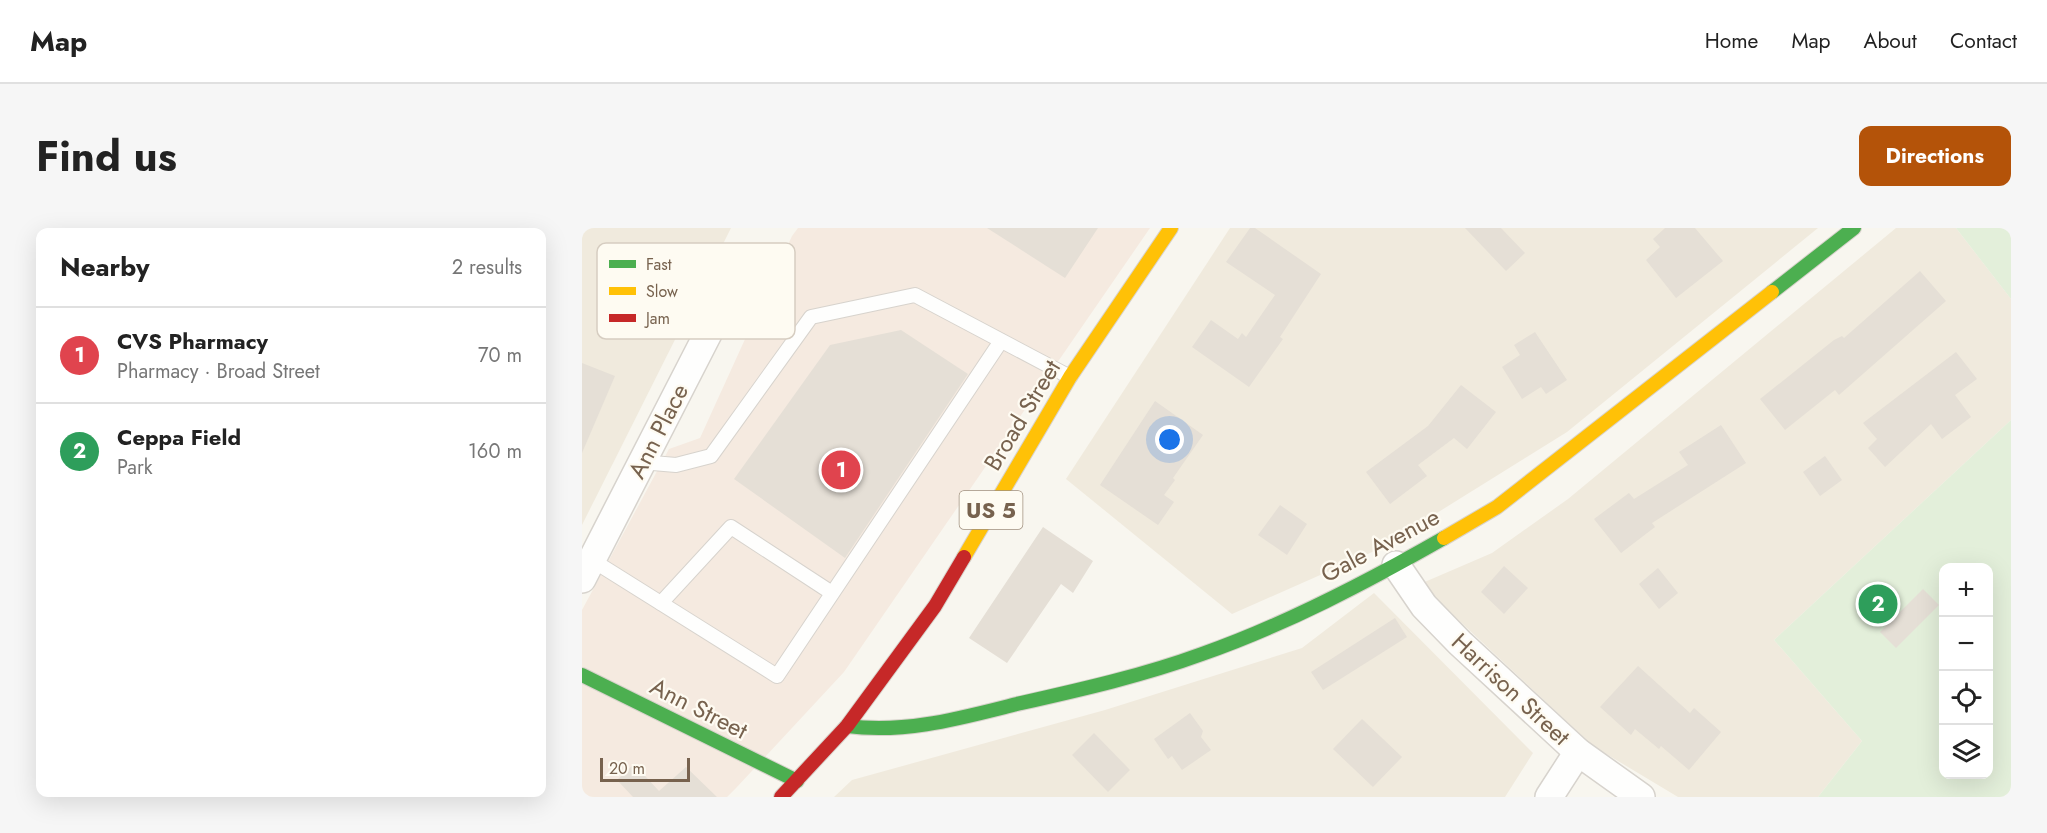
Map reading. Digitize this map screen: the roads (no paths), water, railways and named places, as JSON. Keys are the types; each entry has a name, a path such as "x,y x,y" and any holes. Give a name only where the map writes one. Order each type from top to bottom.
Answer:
{"street":[{"name":"Broad Street","path":"781,797 847,726 935,606 1070,377 1171,228"},
{"name":"Gale Avenue","path":"847,726 868,729 931,725 1120,680 1203,654 1251,634 1396,565 1497,507 1854,228"},
{"name":"Ann Place","path":"587,569 705,339"},
{"name":"Harrison Street","path":"1396,565 1424,606 1446,628 1578,752 1641,797"},
{"name":"Ann Street","path":"582,675 797,782"},
{"path":"1549,797 1578,752"}],"lane":[{"path":"641,462 676,465 711,456 811,317 915,295 1070,377"},
{"path":"587,569 661,603 777,676 1002,341"},
{"path":"661,603 731,526 832,593"}],"place":[{"name":"CVS Pharmacy","path":"841,470"},
{"name":"Ceppa Field","path":"1878,604"}]}
